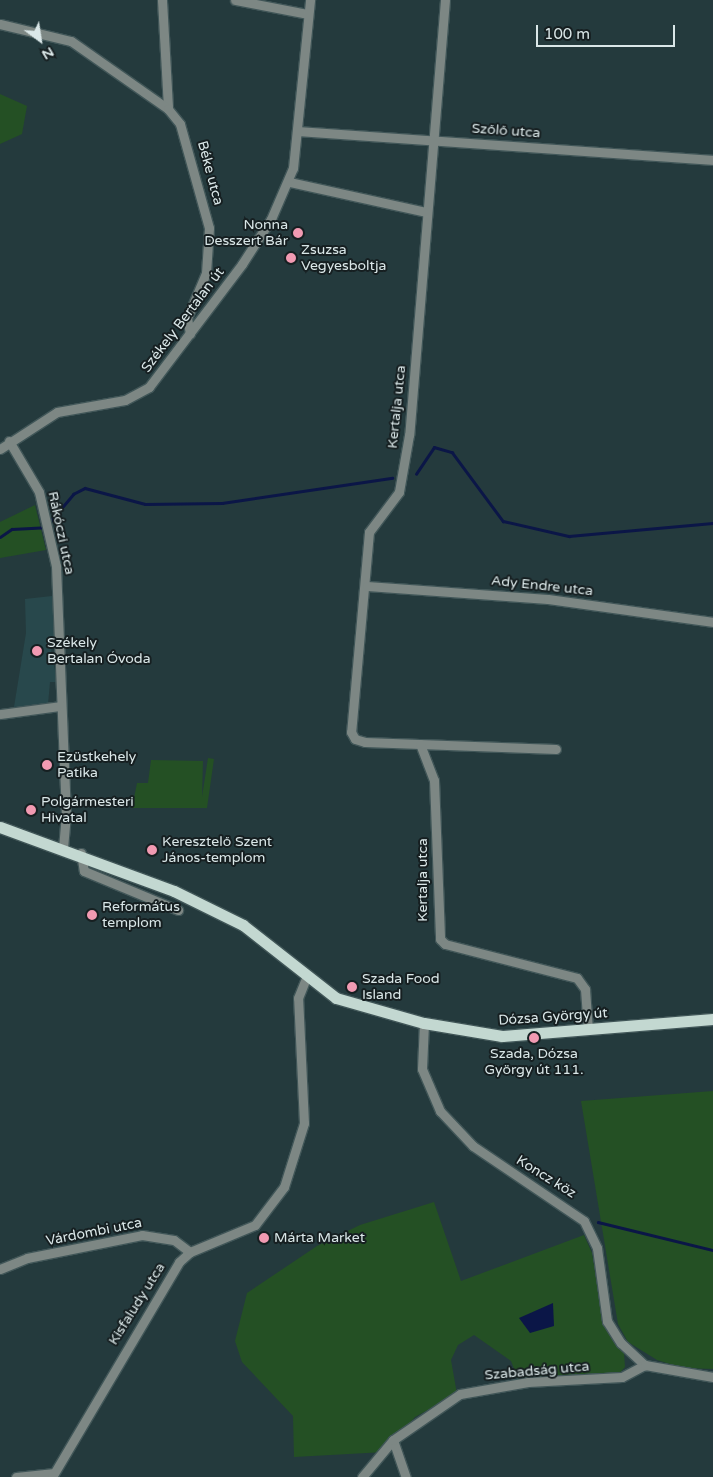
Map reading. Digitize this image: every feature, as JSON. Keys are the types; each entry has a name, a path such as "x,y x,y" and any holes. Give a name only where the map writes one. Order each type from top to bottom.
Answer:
{"main road":[{"name":"Dózsa György út","path":"0,827 81,853 226,916 261,938 306,978 336,998 424,1023 483,1036 588,1030 713,1019"}],"street":[{"path":"162,0 168,110"},
{"path":"235,0 308,14"},
{"name":"Székely Bertalan út","path":"0,449 9,441 57,412 125,400 142,392 190,334 242,264 290,182 298,131 310,0"},
{"name":"Kertalja utca","path":"445,0 435,140 427,212 409,435 399,492 369,532 368,586 351,732 355,739 365,742 556,749"},
{"name":"Béke utca","path":"0,24 71,41 168,110 186,137 209,228 206,273 187,318 190,334"},
{"name":"Szőlő utca","path":"298,131 713,160"},
{"path":"290,182 427,212"},
{"name":"Rákóczi utca","path":"9,441 32,477 46,516 57,575 60,706 66,814 63,848"},
{"name":"Ady Endre utca","path":"368,586 548,599 713,622"},
{"path":"0,714 60,706"},
{"name":"Kertalja utca","path":"420,744 434,780 440,939 445,944 578,978 585,988 588,1030"},
{"path":"81,853 84,871 178,910"},
{"name":"Kisfaludy utca","path":"16,1477 52,1475 162,1287 190,1252 254,1225 284,1187 304,1123 298,998 306,978"},
{"name":"Koncz köz","path":"424,1023 422,1069 440,1111 473,1146 584,1221 597,1248 607,1321 621,1344 646,1365"},
{"name":"Várdombi utca","path":"0,1269 27,1258 142,1235 174,1240 190,1252"},
{"path":"646,1365 712,1377"},
{"name":"Szabadság utca","path":"362,1477 393,1440 460,1394 528,1382 622,1378 646,1365"},
{"path":"393,1440 406,1477"}],"shaded area":[{"name":"Székely Bertalan Óvoda","path":"52,596 57,642 52,643 51,654 58,655 58,662 53,662 58,682 50,682 48,704 14,707 26,633 25,599"},
{"path":"553,1303 554,1326 530,1333 519,1318"}],"green space":[{"path":"0,94 27,106 22,134 0,144"},
{"path":"35,505 46,550 0,558 0,522"},
{"path":"208,758 214,759 207,808 132,808 137,783 148,783 151,760 203,761 202,797"},
{"path":"713,1091 713,1369 683,1368 657,1360 628,1342 618,1324 581,1101"},
{"path":"434,1202 461,1281 584,1235 592,1253 603,1322 624,1353 625,1367 617,1376 518,1379 511,1361 474,1335 458,1345 451,1360 457,1394 415,1417 385,1452 294,1457 293,1416 242,1362 235,1341 247,1293 317,1246 360,1225"}],"waterway":[{"path":"416,474 434,447 452,452 503,521 569,536 713,523"},
{"path":"49,523 73,494 85,488 145,504 222,503 392,478"},
{"path":"0,537 12,529 45,527"},
{"path":"598,1222 713,1250"}],"place":[{"name":"Nonna Desszert Bár","path":"298,233"},
{"name":"Zsuzsa Vegyesboltja","path":"291,258"},
{"name":"Székely Bertalan Óvoda","path":"37,651"},
{"name":"Ezüstkehely Patika","path":"47,765"},
{"name":"Polgármesteri Hivatal","path":"31,810"},
{"name":"Keresztelő Szent János-templom","path":"152,850"},
{"name":"Református templom","path":"92,915"},
{"name":"Szada Food Island","path":"352,987"},
{"name":"Szada, Dózsa György út 111.","path":"534,1038"},
{"name":"Márta Market","path":"264,1238"}]}
